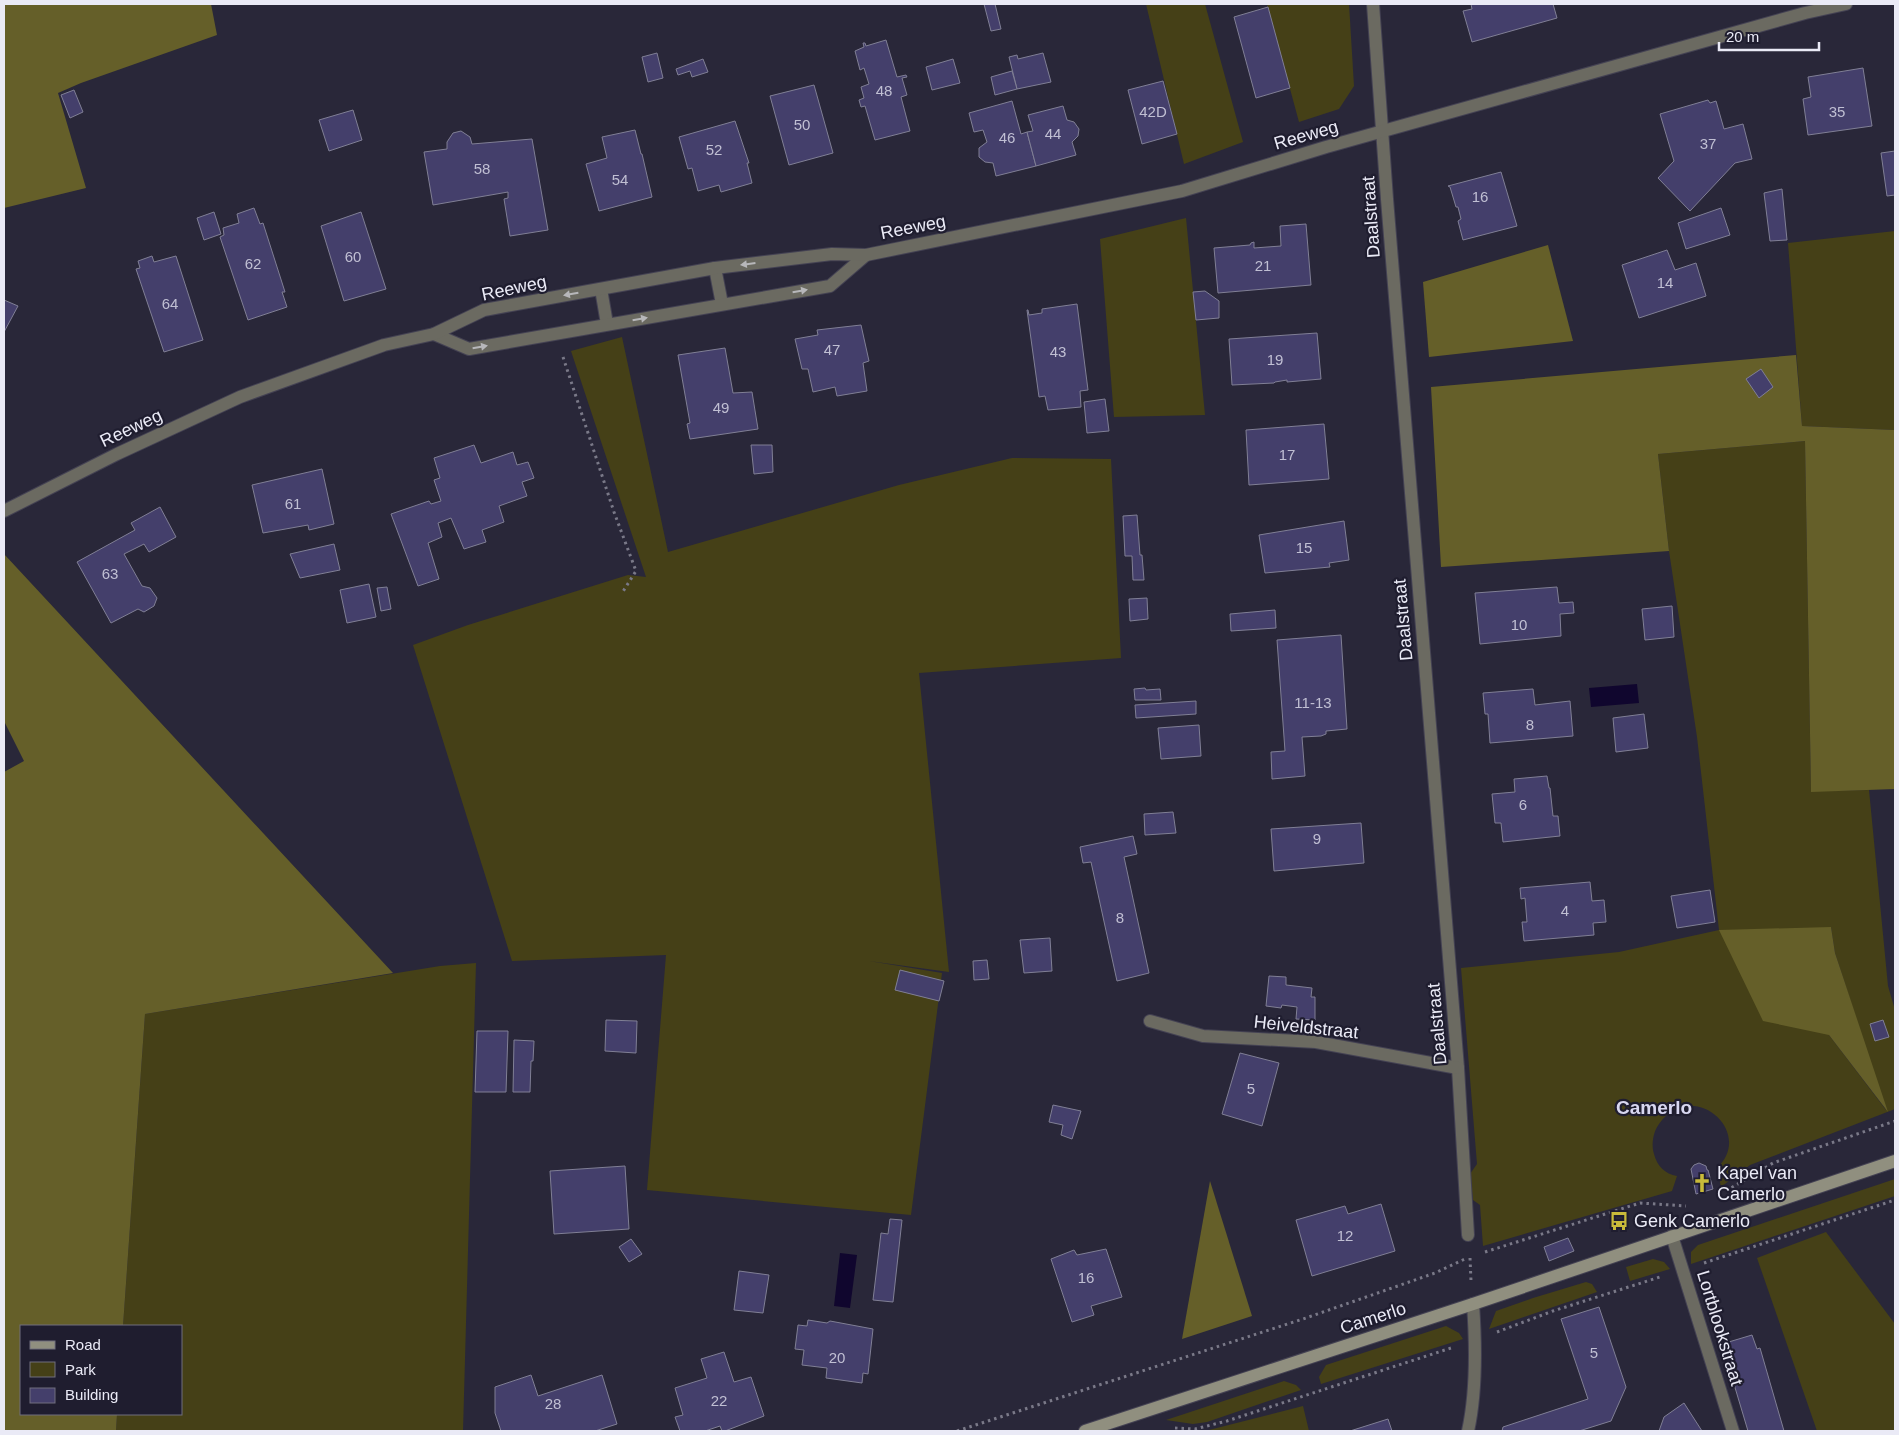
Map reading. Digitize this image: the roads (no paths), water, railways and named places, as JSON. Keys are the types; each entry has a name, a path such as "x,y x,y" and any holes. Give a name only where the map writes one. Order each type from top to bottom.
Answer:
{"main road":[{"name":"Camerlo","path":"1084,1431 1473,1304 1895,1161"}],"street":[{"name":"Daalstraat","path":"1373,4 1458,1068 1468,1234"},
{"name":"Reeweg","path":"4,511 117,454 240,397 384,345 434,334 484,310 715,268 832,254 866,255 1182,191 1326,147 1796,15 1846,4"},
{"path":"434,334 469,349 830,286 866,255"},
{"path":"715,268 722,304"},
{"path":"601,289 607,324"},
{"name":"Heiveldstraat","path":"1150,1021 1203,1036 1316,1042 1458,1068"},
{"name":"Lortblookstraat","path":"1672,1236 1733,1431"},
{"path":"1468,1431 1473,1411 1476,1340 1473,1304"}],"place":[{"name":"Kapel van Camerlo","path":"1702,1183"},
{"name":"Genk Camerlo","path":"1619,1221"}],"district":[{"name":"Camerlo","path":"1654,1107"}]}
